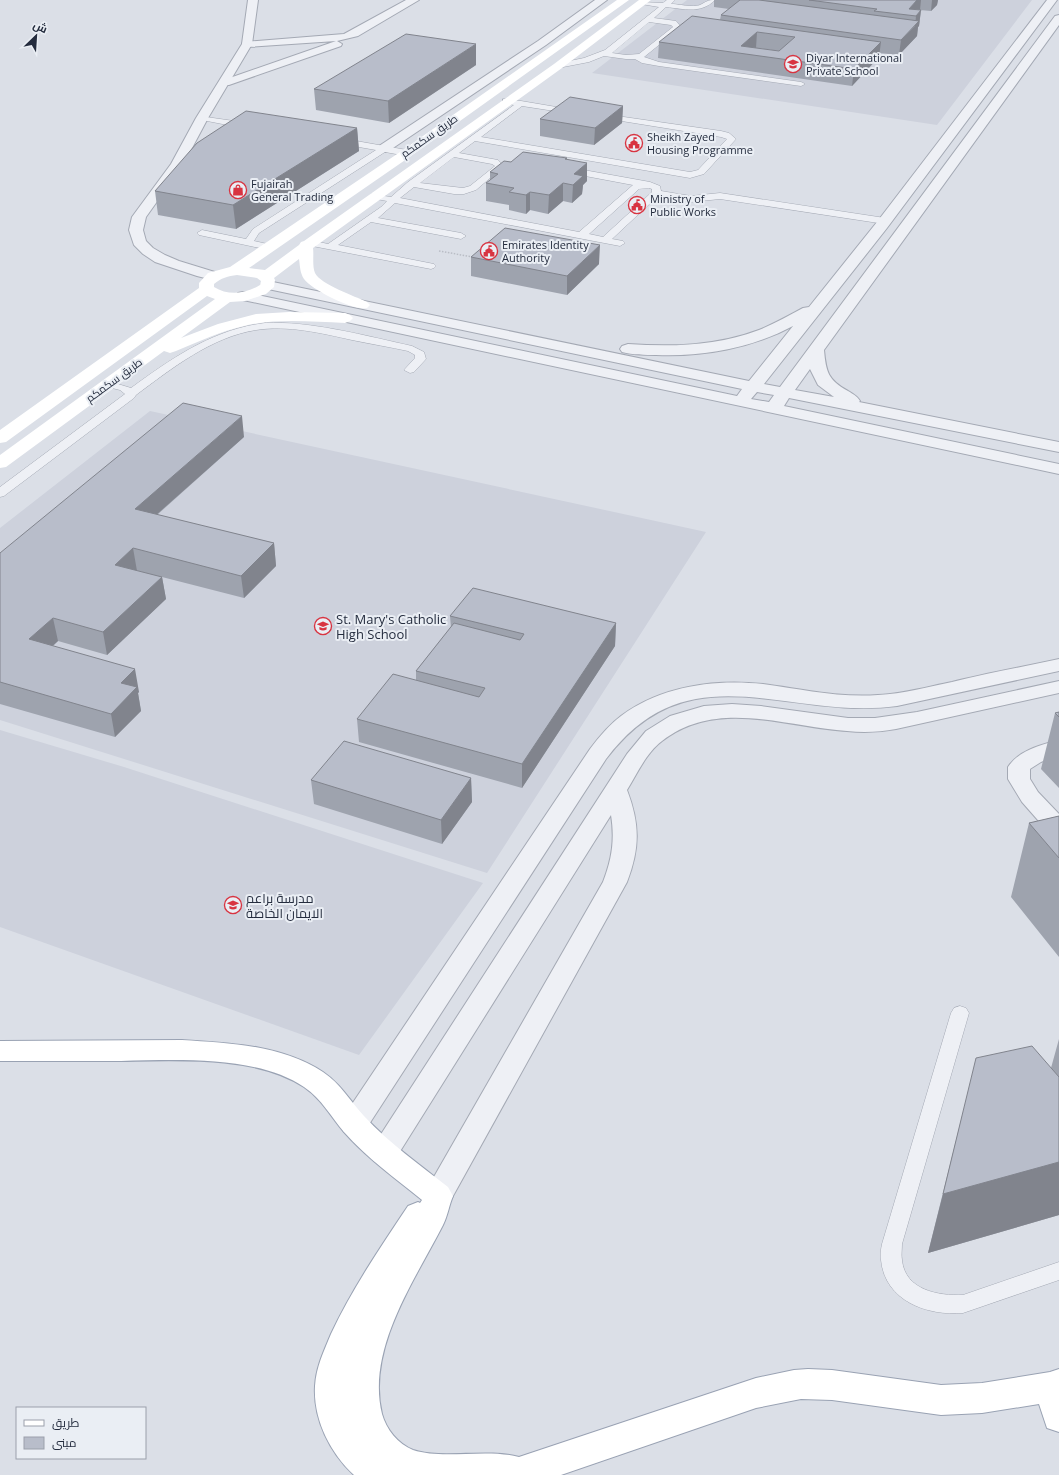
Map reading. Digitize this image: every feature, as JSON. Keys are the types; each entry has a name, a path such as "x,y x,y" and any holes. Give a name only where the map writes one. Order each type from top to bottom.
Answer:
{"main road":[{"name":"طريق سكمكم","path":"234,271 406,153 624,0"},
{"name":"طريق سكمكم","path":"0,463 146,356 235,296 257,293 263,290 267,281 308,244 506,101 558,66 644,1"},
{"path":"308,244 308,272 310,277 324,287 362,305"},
{"path":"235,296 215,294 210,283 234,271 256,272 267,281"},
{"name":"طريق سكمكم","path":"0,438 210,283"},
{"path":"146,356 231,325 255,319 276,317 345,318"},
{"path":"0,1051 182,1050 224,1053 266,1059 290,1067 314,1080 332,1096 354,1124 436,1199"},
{"path":"436,1199 432,1217 386,1304 370,1345 364,1370 363,1387 366,1420 372,1434 380,1446 393,1457 409,1464 425,1469 443,1470 494,1468 516,1474 756,1393 785,1387 815,1384 845,1386 910,1398 943,1400 976,1398 1054,1386 1059,1417"},
{"path":"382,1475 371,1469 354,1454 341,1435 333,1413 330,1392 333,1370 349,1331 367,1297 420,1212 436,1199"}],"street":[{"path":"210,283 147,251 137,238 135,231 139,217 183,164 202,118 247,44 253,0"},
{"path":"224,83 335,45 414,0"},
{"path":"383,149 542,43 602,0"},
{"path":"740,402 884,223 1052,0"},
{"path":"773,408 1058,21"},
{"path":"247,44 345,37 354,34"},
{"path":"267,281 362,305 753,386 1059,447"},
{"path":"235,296 1059,469"},
{"path":"530,340 558,339 619,348 650,350 678,350 710,347 759,336 783,325 819,304"},
{"path":"816,349 816,365 821,379 834,391 863,408"},
{"path":"354,1124 598,754 614,734 629,720 646,709 698,691 722,689 762,691 852,703 900,700 1059,665"},
{"path":"384,1153 635,759 655,735 680,721 704,713 724,710 766,712 830,724 874,725 915,719 1059,686"},
{"path":"1059,748 1040,752 1019,767 1019,779 1030,798 1059,829"},
{"path":"436,1199 615,882 622,866 626,849 626,829 623,809 615,790"}],"lane":[{"path":"558,66 586,60 604,54 671,0"},
{"path":"644,1 664,5 699,8 711,0"},
{"path":"604,54 637,57 644,54 677,27 673,23 647,19"},
{"path":"637,57 645,61 658,64 801,84"},
{"path":"506,101 582,113"},
{"path":"330,247 384,209 411,184 521,103"},
{"path":"472,138 690,175 701,172 732,139 721,134 598,115"},
{"path":"202,118 255,127 239,134"},
{"path":"329,139 406,153"},
{"path":"248,243 256,231 383,149"},
{"path":"452,154 479,158 499,164 509,163"},
{"path":"411,184 454,191 469,190 499,169 499,164"},
{"path":"558,168 625,180 657,188 656,193 605,240"},
{"path":"581,236 636,187 645,185"},
{"path":"656,193 691,199 720,196 884,223"},
{"path":"374,196 620,243"},
{"path":"369,219 461,236"},
{"path":"202,233 269,247"},
{"path":"308,244 431,266"},
{"path":"0,493 130,396 131,393 180,358 232,333 266,326 301,327 412,349 420,354 421,359 410,370"},
{"path":"108,384 124,388 131,393"},
{"path":"960,1013 892,1244 890,1256 892,1268 898,1280 908,1290 921,1299 935,1304 949,1306 964,1304 1059,1271"}],"shaded area":[{"name":"Diyar International Private School","path":"687,0 1032,0 937,125 592,73"},
{"name":"St. Mary's Catholic High School","path":"150,411 706,532 487,873 0,720 0,528"},
{"name":"مدرسة براعم الايمان الخاصة","path":"0,730 124,767 483,883 359,1055 0,927"}],"building":[{"path":"740,0 759,0 919,21 901,40 721,15"},
{"path":"809,0 917,0 909,9 921,10 916,16 874,11 877,9"},
{"path":"692,16 881,42 854,69 659,42","holes":["757,32 795,37 779,51 741,46"]},
{"path":"406,34 476,44 388,101 314,89"},
{"path":"570,97 623,106 595,128 540,119"},
{"path":"246,111 357,128 233,205 155,191 197,143"},
{"path":"523,152 567,158 565,159 587,163 574,174 583,176 573,185 563,183 549,195 530,192 526,195 509,192 514,188 486,183 498,174 490,172 504,161 511,162"},
{"path":"505,228 600,245 567,276 471,257"},
{"path":"183,403 242,416 135,509 274,543 241,576 133,548 115,565 162,577 103,632 53,618 29,639 135,669 121,683 137,687 111,714 0,682 0,553"},
{"path":"473,588 616,623 522,764 357,719 393,674 479,697 485,688 416,671 454,623 520,640 524,634 450,616"},
{"path":"344,741 471,778 441,820 311,780"},
{"path":"1059,816 1059,858 1029,823"},
{"path":"1032,1046 1059,1077 1059,1162 943,1194 976,1058"}],"place":[{"name":"Diyar International Private School","path":"793,64"},
{"name":"Sheikh Zayed Housing Programme","path":"634,143"},
{"name":"Fujairah General Trading","path":"238,190"},
{"name":"Ministry of Public Works","path":"637,205"},
{"name":"Emirates Identity Authority","path":"489,251"},
{"name":"St. Mary's Catholic High School","path":"323,626"},
{"name":"مدرسة براعم الايمان الخاصة","path":"233,905"}]}
